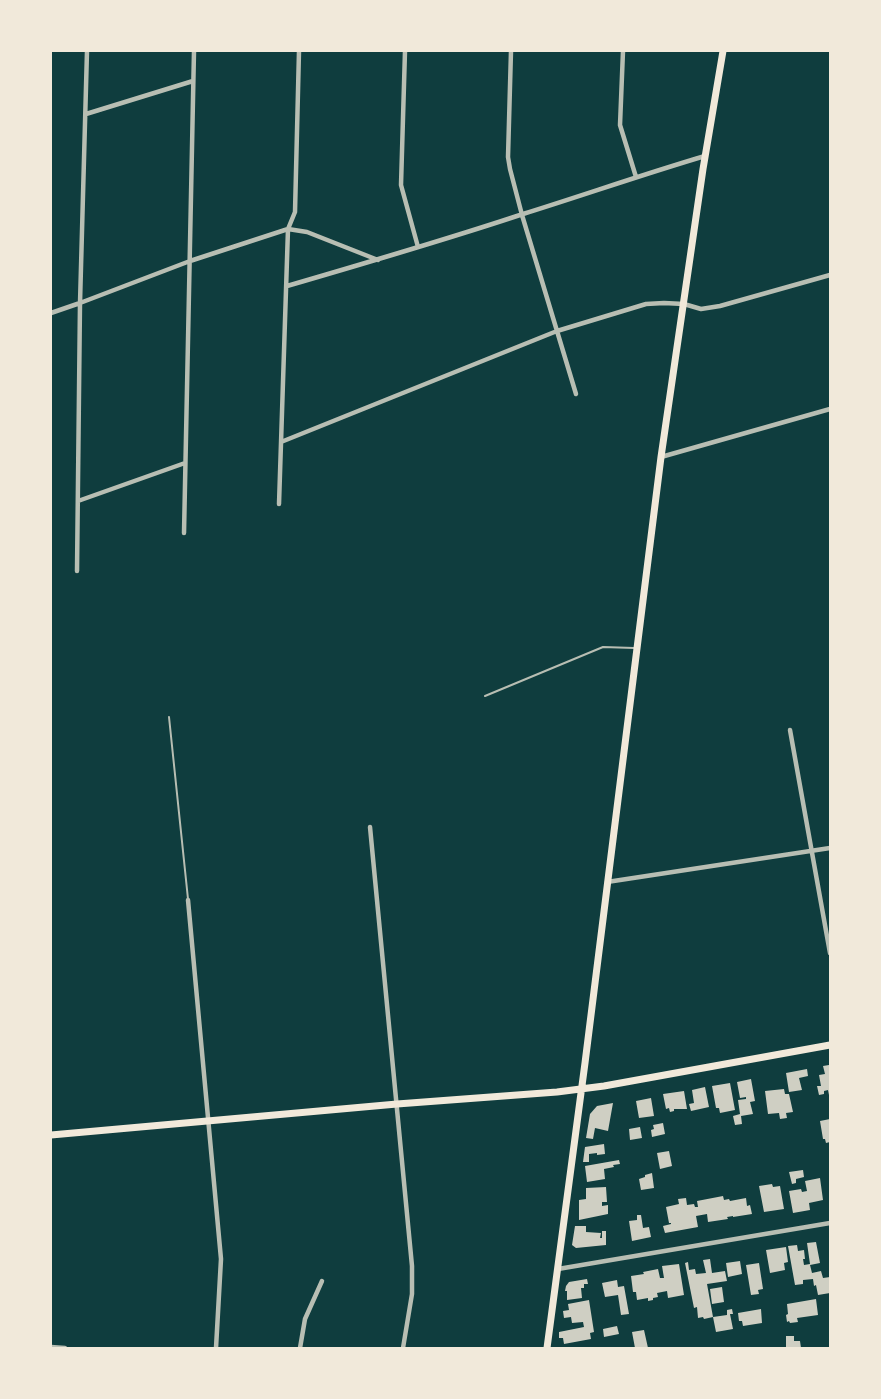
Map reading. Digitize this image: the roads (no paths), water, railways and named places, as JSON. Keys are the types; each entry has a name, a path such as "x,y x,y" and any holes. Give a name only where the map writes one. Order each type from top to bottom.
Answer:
{"main road":[{"path":"547,1348 661,457 705,156 723,51"},
{"path":"51,1135 557,1092 830,1044"}],"street":[{"path":"77,571 80,303 87,51"},
{"path":"184,533 194,51"},
{"path":"279,504 288,229 295,212 298,51"},
{"path":"405,51 401,185 418,247"},
{"path":"511,51 508,158 510,169 576,394"},
{"path":"623,51 620,125 636,177"},
{"path":"86,114 194,81"},
{"path":"287,285 378,260 705,156"},
{"path":"51,313 189,261 288,229 307,232 378,260"},
{"path":"281,442 557,332 646,304 684,304 701,309 720,306 830,275"},
{"path":"661,457 830,409"},
{"path":"78,501 185,463"},
{"path":"790,730 830,953"},
{"path":"370,827 412,1266 412,1294 403,1348"},
{"path":"607,882 830,848"},
{"path":"188,900 221,1259 216,1348"},
{"path":"558,1269 830,1223"},
{"path":"300,1348 305,1319 322,1281"},
{"path":"51,1347 65,1348"}],"lane":[{"path":"485,696 603,647 637,648"},
{"path":"169,717 188,900"}]}
